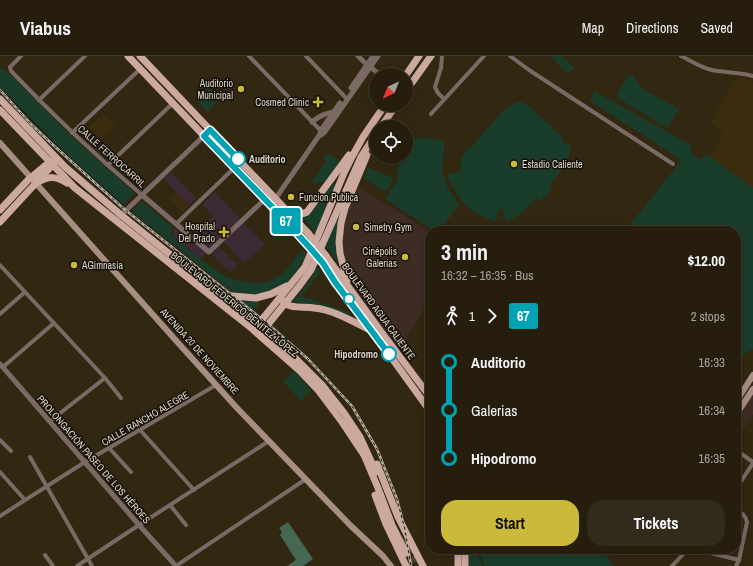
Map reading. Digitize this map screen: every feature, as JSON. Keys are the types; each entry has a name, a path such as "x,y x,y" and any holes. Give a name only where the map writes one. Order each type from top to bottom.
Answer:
{"main road":[{"name":"BOULEVARD AGUA CALIENTE","path":"128,56 265,199 323,263 335,282 425,404"},
{"path":"411,68 419,56"},
{"path":"413,81 431,56"},
{"name":"BOULEVARD AGUA CALIENTE","path":"141,57 308,233 425,390"},
{"name":"BOULEVARD FEDERICO BENÍTEZ LÓPEZ","path":"0,99 75,188 118,218 221,296 256,327"},
{"name":"BOULEVARD FEDERICO BENÍTEZ LÓPEZ","path":"0,110 53,161 65,167 118,218 293,356 322,385 344,413 360,437 379,478 403,538"},
{"path":"289,212 304,214 307,212 380,112"},
{"path":"349,288 341,259 339,242 353,155 363,137"},
{"name":"AVENIDA 20 DE NOVIEMBRE","path":"0,143 153,311 216,385 391,565"},
{"path":"262,332 311,270 347,187 361,157 369,145"},
{"path":"0,210 53,161"},
{"path":"0,222 33,180 51,177 61,179 75,188"},
{"path":"331,180 335,180 347,187"},
{"path":"256,327 306,265 347,187"},
{"path":"221,296 252,298 265,297 292,283"},
{"path":"282,295 282,300 285,304 290,306 313,307 329,311 372,331"},
{"name":"BOULEVARD FEDERICO BENÍTEZ LÓPEZ","path":"262,332 318,390 352,437 364,456 392,525 406,553"},
{"path":"741,394 753,375"},
{"path":"741,407 753,389"},
{"path":"352,437 386,524 406,566"},
{"path":"360,437 370,448 383,476 398,517 423,566"},
{"path":"458,554 458,566"},
{"path":"465,554 465,566"}],"street":[{"name":"CALLE FERROCARRIL","path":"21,56 10,67 11,70 39,100 72,133 209,252 265,199"},
{"path":"39,100 85,56"},
{"path":"249,56 322,131"},
{"path":"306,56 346,98"},
{"path":"358,56 371,68"},
{"path":"322,131 368,66 373,56"},
{"path":"368,66 378,56"},
{"path":"442,56 441,68 435,87 444,99"},
{"path":"431,114 484,56"},
{"path":"510,56 673,164"},
{"path":"681,56 700,66 712,70 753,76"},
{"path":"72,133 138,71 141,57"},
{"path":"265,199 275,198 278,196 334,112 346,98"},
{"path":"108,165 173,103"},
{"path":"312,122 319,116 334,112"},
{"path":"118,218 210,130"},
{"path":"176,224 234,168"},
{"path":"0,264 105,378 121,398"},
{"path":"0,314 25,292"},
{"path":"1,366 54,323"},
{"name":"PROLONGACIÓN PASEO DE LOS HÉROES","path":"1,366 176,566"},
{"path":"50,422 105,378"},
{"name":"CALLE RANCHO ALEGRE","path":"0,516 85,462 216,385"},
{"path":"140,430 194,490"},
{"path":"0,440 11,451"},
{"path":"78,566 269,441"},
{"path":"109,448 131,472"},
{"path":"741,454 753,463 741,481"},
{"path":"30,457 92,566"},
{"path":"0,472 25,500"},
{"path":"176,566 306,479"},
{"path":"170,505 186,525"},
{"path":"736,566 740,560 747,522 745,516 741,513"},
{"path":"672,566 683,554"},
{"path":"715,554 740,560"},
{"path":"45,555 53,566"}],"shaded area":[{"path":"743,78 753,83 753,188 710,157 723,133 711,123 734,80"},
{"path":"103,114 115,126 101,140 89,127"},
{"path":"171,172 196,198 189,205 164,179"},
{"path":"359,187 425,229 425,308 398,350 358,296 345,271 340,250 343,245 341,244 346,210"},
{"path":"177,191 189,205 182,212 169,199"},
{"name":"Hospital Del Prado","path":"215,192 265,245 244,263 220,238 215,243 238,265 231,272 222,265 209,250 200,258 172,236 174,228 193,243 196,238 194,235 213,216 202,204"},
{"path":"753,394 753,414 741,433 741,413"}],"green space":[{"path":"551,56 562,56 574,68 568,74"},
{"path":"2,68 12,76 70,135 131,190 134,194 124,205 59,147 4,92 0,86 0,70"},
{"path":"629,75 632,75 644,90 679,109 668,128 618,98 617,94"},
{"path":"214,84 215,85 207,94 216,103 208,112 197,101"},
{"path":"594,91 693,146 689,152 701,160 706,154 753,188 753,349 741,356 741,226 629,226 681,161 683,161 590,101"},
{"name":"Estadio Caliente","path":"520,102 531,108 559,134 564,145 571,145 568,162 549,185 552,190 542,200 537,197 519,215 510,220 505,221 503,209 499,209 496,221 478,214 466,205 460,199 447,175 461,172 461,161 467,151 505,109 512,104"},
{"path":"413,138 445,140 442,172 448,189 459,204 444,226 426,226 385,199 397,181 398,164 413,164"},
{"path":"327,153 340,161 324,182 315,184 312,182 326,161 323,158"},
{"path":"368,167 394,179 385,192 364,178"},
{"path":"333,184 336,186 316,233 302,217 309,214"},
{"path":"142,201 172,227 171,235 214,269 234,279 254,283 269,281 284,272 302,249 306,255 296,273 284,286 258,295 238,294 227,288 132,211"},
{"path":"341,207 338,224 341,267 325,245"},
{"path":"317,267 321,271 301,297 348,312 350,316 315,305 292,302 305,287"},
{"path":"230,298 259,301 258,307 254,310 261,316 258,319 256,316 254,317"},
{"path":"294,371 311,390 301,401 283,381"},
{"path":"288,522 313,559 303,566 287,566 296,560 280,535 282,532 279,528"},
{"path":"469,554 477,554 483,566 469,566"},
{"path":"479,554 606,554 613,566 485,566"}],"waterway":[{"path":"6,94 58,147 126,208"},
{"path":"128,210 159,235"}],"tunnel":[{"path":"403,538 415,562"}],"railway":[{"path":"0,90 32,125 123,208 268,324 308,359 352,406 377,449 397,499 405,530 411,566"}],"bus line":[{"name":"67","path":"238,159 210,130 204,136 282,217 323,263 335,282 365,320 389,354"}],"place":[{"name":"Auditorio Municipal","path":"241,89"},
{"name":"Cosmed Clinic","path":"318,102"},
{"name":"Auditorio","path":"238,159"},
{"name":"Estadio Caliente","path":"514,164"},
{"name":"Funcion Publica","path":"291,197"},
{"name":"Simetry Gym","path":"356,227"},
{"name":"Hospital Del Prado","path":"224,232"},
{"name":"Cinépolis Galerías","path":"405,257"},
{"name":"AGimnasia","path":"74,265"},
{"name":"Hipodromo","path":"389,354"}]}
